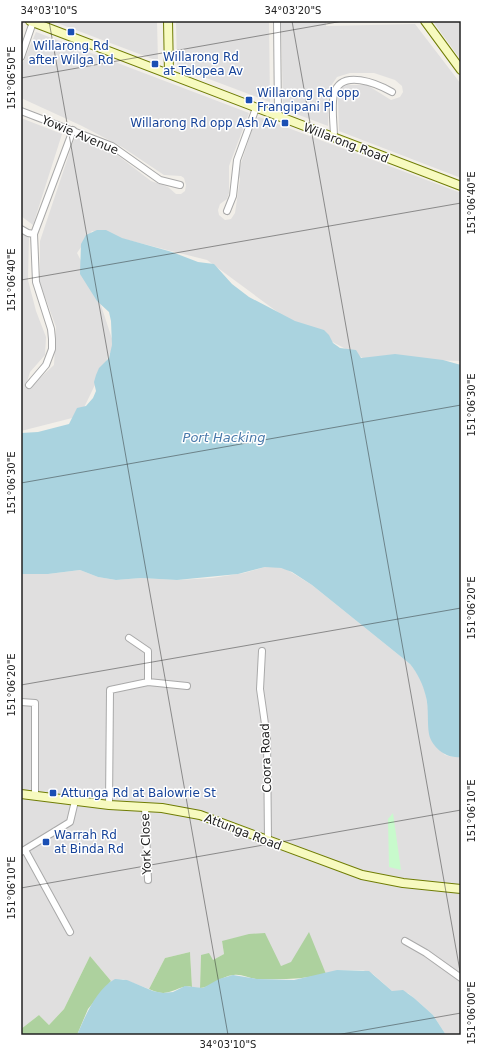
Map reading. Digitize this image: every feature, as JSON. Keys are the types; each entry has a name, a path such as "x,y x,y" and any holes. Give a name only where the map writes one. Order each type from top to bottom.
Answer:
{"street":[{"path":"168,21 169,74"},
{"path":"277,21 278,116"},
{"path":"425,21 429,29 461,70"},
{"path":"21,57 32,22"},
{"name":"Willarong Road","path":"32,22 43,23 256,108 461,186"},
{"path":"334,138 334,95 342,83 354,80 368,81 392,92"},
{"path":"227,211 233,196 237,160 256,108"},
{"name":"Yowie Avenue","path":"21,111 116,148 160,180 180,185"},
{"path":"29,385 46,365 52,349 52,329 36,282 34,234 73,130"},
{"path":"21,228 28,233 34,234"},
{"path":"129,638 148,651 148,682"},
{"name":"Coora Road","path":"262,651 260,689 267,738 268,841"},
{"path":"109,805 110,690 148,682 187,686"},
{"path":"21,702 35,703 35,796"},
{"name":"Attunga Road","path":"21,794 109,805 172,809 200,815 368,877 403,883 461,889"},
{"path":"70,932 23,851 70,822 75,801"},
{"name":"York Close","path":"145,807 148,880"},
{"path":"405,941 426,952 461,978"}],"shaded area":[{"path":"52,21 157,21 158,61"},
{"path":"176,21 269,21 270,102 177,67"},
{"path":"281,21 326,21 326,26 415,24 461,84 461,178 339,131 338,98 340,88 344,85 367,85 391,100 400,97 403,92 402,86 395,80 374,73 350,73 337,77 329,89 328,126 283,109"},
{"path":"433,21 461,21 461,60 442,34"},
{"path":"36,32 249,113 229,166 229,193 227,199 220,204 218,210 219,215 225,220 231,219 235,213 240,179 238,172 256,118 259,117 461,193 461,361 363,358 283,316 207,260 92,231 77,253 96,290 114,345 80,416 21,431 21,231 29,237 28,280 36,311 46,337 45,355 30,372 27,382 30,387 54,365 56,327 40,283 40,241 73,142 79,132 112,151 151,181 168,187 176,194 181,194 185,191 186,185 184,178 181,176 164,175 122,147 82,126 21,98 21,67"},
{"path":"21,118 62,134 33,225 21,216"},
{"path":"265,567 286,569 312,585 410,664 420,677 425,691 431,738 445,755 461,757 461,1035 446,1035 433,1015 408,993 392,991 373,974 363,970 340,970 326,974 317,955 281,966 222,941 224,954 213,960 201,955 200,988 192,987 190,952 165,958 149,989 123,979 111,981 90,956 64,1009 49,1025 39,1015 21,1029 21,574 48,574 80,570 98,577 116,580 141,578 177,580 212,578 244,573"}],"green space":[{"path":"393,813 401,870 389,867 388,819"},
{"path":"309,932 326,974 300,978 275,979 255,979 234,975 224,977 208,986 200,988 201,955 209,953 213,960 224,954 222,941 249,934 265,933 281,966 291,962"},
{"path":"190,952 192,987 186,987 163,993 149,989 165,958"},
{"path":"90,956 111,981 88,1009 77,1035 21,1035 21,1029 39,1015 49,1025 64,1009"}],"water":[{"name":"Port Hacking","path":"97,230 106,230 122,238 172,252 198,262 214,264 232,284 249,297 295,321 324,330 329,335 333,343 340,348 356,350 361,358 395,354 443,360 461,365 461,757 451,756 441,752 433,744 428,729 425,692 420,679 410,664 312,585 292,572 281,568 265,567 238,574 177,580 141,578 116,580 98,577 80,570 48,574 21,574 21,433 38,432 69,424 77,408 86,406 93,398 96,391 94,382 96,375 99,368 109,358 112,345 109,312 97,301 80,274 81,244 86,235"},
{"path":"337,970 369,971 392,991 403,990 433,1015 446,1035 77,1035 97,996 102,989 115,979 127,980 153,991 163,993 173,992 185,986 203,988 219,979 233,975 257,979 294,980"}],"place":[{"name":"Willarong Rd after Wilga Rd","path":"71,32"},
{"name":"Willarong Rd at Telopea Av","path":"155,64"},
{"name":"Willarong Rd opp Frangipani Pl","path":"249,100"},
{"name":"Willarong Rd opp Ash Av","path":"285,123"},
{"name":"Attunga Rd at Balowrie St","path":"53,793"},
{"name":"Warrah Rd at Binda Rd","path":"46,842"}]}
